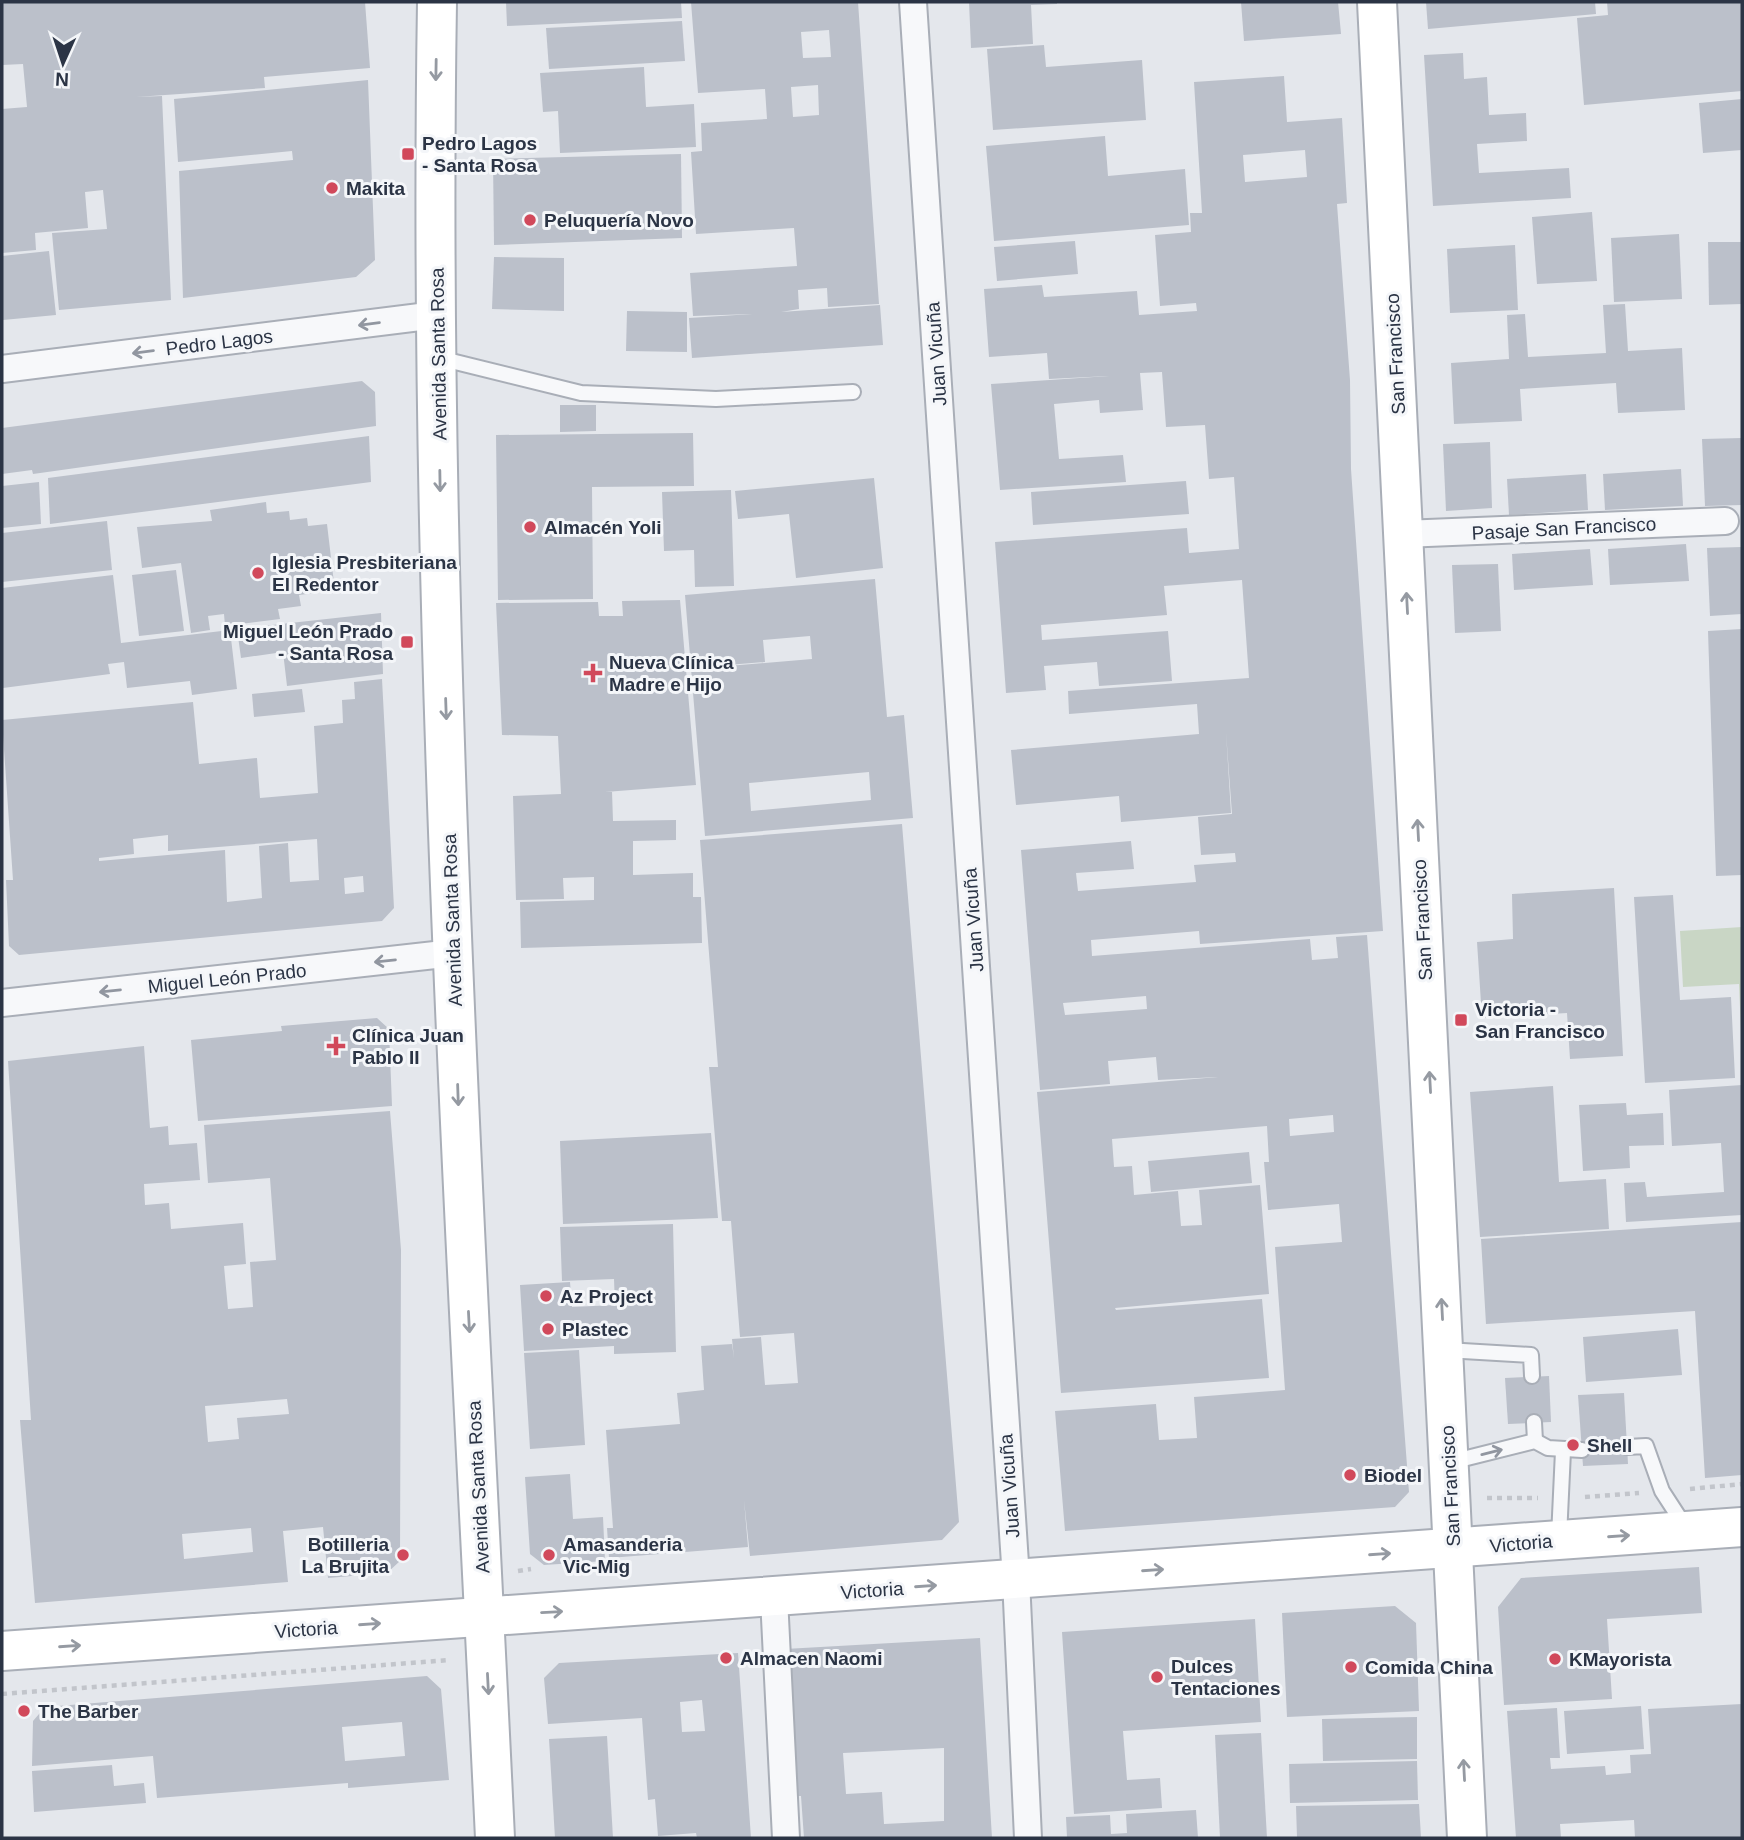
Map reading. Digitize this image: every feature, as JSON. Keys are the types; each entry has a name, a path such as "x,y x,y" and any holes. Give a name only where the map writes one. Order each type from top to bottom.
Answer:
{"main road":[{"name":"Avenida Santa Rosa","path":"437,2 436,315 453,953 495,1838"},
{"name":"San Francisco","path":"1377,2 1467,1838"},
{"name":"Victoria","path":"2,1651 1742,1527"}],"street":[{"name":"Juan Vicuña","path":"913,2 1016,1579 1028,1838"},
{"name":"Pedro Lagos","path":"2,369 436,315"},
{"name":"Pasaje San Francisco","path":"1404,534 1725,520"},
{"name":"Miguel León Prado","path":"2,1003 453,953"},
{"path":"774,1598 786,1838"}],"lane":[{"path":"437,358 581,393 716,399 853,391"},
{"path":"1444,1350 1531,1355 1532,1376"},
{"path":"1534,1422 1535,1441"},
{"path":"1449,1463 1535,1441 1548,1448 1563,1451 1582,1450"},
{"path":"1627,1447 1646,1446 1662,1491 1687,1531"},
{"path":"1559,1541 1563,1451"}],"path":[{"path":"1499,1498 1561,1499 1742,1484"},
{"path":"2,1693 486,1657"}],"green space":[{"path":"1742,927 1742,1055 1739,984 1683,987 1680,931"}],"building":[{"path":"2,2 365,2 370,68 264,77 265,88 136,97 162,96 171,300 59,310 52,233 107,229 103,190 85,192 88,228 35,233 36,250 2,253 2,109 27,107 23,64 2,65"},
{"path":"506,2 681,2 682,18 507,26"},
{"path":"691,2 858,2 879,304 828,307 827,288 798,290 799,309 781,312 880,305 883,345 692,358 689,318 752,314 693,316 690,273 797,266 794,228 696,234 691,152 702,151 701,123 767,119 765,89 698,93","holes":["829,30 831,57 803,58 801,32","818,85 819,115 793,117 791,87"]},
{"path":"969,2 1057,4 1031,5 1033,44 971,48"},
{"path":"1241,2 1338,2 1341,34 1244,41"},
{"path":"1426,2 1595,2 1596,14 1428,29"},
{"path":"1607,2 1742,2 1742,91 1584,105 1577,18 1608,15"},
{"path":"682,21 685,61 549,69 546,28"},
{"path":"1044,45 1046,67 1142,60 1146,120 993,130 987,49"},
{"path":"1463,53 1464,79 1487,77 1489,115 1526,113 1527,141 1477,144 1479,173 1569,168 1571,198 1433,206 1424,55"},
{"path":"644,67 646,107 694,104 696,147 560,153 558,111 543,112 540,73"},
{"path":"1284,76 1287,122 1342,118 1347,203 1337,204 1350,380 1351,469 1383,931 1200,944 1199,931 1091,940 1092,956 1310,939 1312,960 1338,958 1336,937 1367,935 1409,1492 1395,1507 1065,1531 1055,1411 1156,1404 1159,1440 1197,1438 1194,1397 1285,1390 1275,1247 1342,1242 1339,1204 1268,1210 1264,1162 1269,1162 1267,1126 1112,1139 1114,1167 1132,1166 1134,1195 1178,1191 1181,1226 1202,1225 1199,1190 1260,1185 1269,1294 1115,1308 1262,1299 1269,1378 1061,1393 1037,1092 1218,1077 1158,1080 1156,1057 1108,1061 1110,1084 1040,1090 1021,850 1131,841 1134,869 1076,873 1078,891 1196,882 1194,865 1236,862 1235,853 1201,855 1198,817 1232,814 1226,732 1231,813 1121,822 1119,796 1016,805 1011,750 1199,734 1197,704 1069,714 1068,691 1249,678 1242,580 1164,586 1167,615 1041,625 1042,640 1168,631 1172,681 1099,686 1097,662 1044,666 1046,690 1006,693 995,542 1187,528 1189,553 1239,549 1234,477 1209,479 1205,425 1166,427 1162,372 1140,373 1143,410 1100,413 1099,400 1054,404 1059,459 1123,455 1126,482 1000,490 991,384 1109,376 1049,379 1047,353 989,357 984,289 1042,285 1044,297 1137,291 1139,315 1197,311 1196,303 1160,306 1155,235 1191,232 1190,213 1202,213 1194,82","holes":["1305,150 1307,177 1245,182 1243,155","1146,996 1147,1009 1065,1015 1063,1003","1333,1115 1334,1132 1290,1136 1289,1119"]},
{"path":"368,80 375,260 356,277 183,298 179,171 293,160 292,151 178,162 174,99"},
{"path":"1742,99 1742,150 1703,153 1699,103"},
{"path":"1105,136 1108,176 1185,169 1189,225 994,241 986,146"},
{"path":"681,154 682,238 494,245 493,159"},
{"path":"1592,212 1597,281 1537,284 1532,217"},
{"path":"1679,234 1682,299 1614,302 1611,238"},
{"path":"1075,241 1078,274 997,281 994,247"},
{"path":"1708,242 1742,242 1742,304 1709,305"},
{"path":"1515,245 1518,310 1450,313 1447,249"},
{"path":"49,251 56,315 3,320 2,256"},
{"path":"494,257 564,258 564,311 492,309"},
{"path":"1625,304 1628,351 1682,348 1685,410 1618,413 1616,383 1520,389 1522,421 1454,424 1451,363 1509,359 1507,315 1525,314 1528,357 1606,353 1603,305"},
{"path":"627,311 687,312 687,352 626,351"},
{"path":"362,381 375,392 376,426 33,474 32,470 2,474 2,428"},
{"path":"560,405 596,405 596,431 560,432"},
{"path":"693,433 694,486 592,487 593,599 498,600 496,435"},
{"path":"369,436 371,482 50,524 48,478"},
{"path":"1742,438 1742,505 1705,506 1702,439"},
{"path":"1490,442 1492,508 1446,511 1443,444"},
{"path":"1681,469 1683,506 1605,510 1603,474"},
{"path":"1586,474 1588,510 1509,515 1507,479"},
{"path":"874,478 883,568 796,578 789,514 738,519 735,491"},
{"path":"1186,481 1189,514 1033,525 1031,492"},
{"path":"39,482 41,524 2,528 2,486"},
{"path":"731,490 734,586 695,587 694,550 664,551 662,492"},
{"name":"Iglesia Presbiteriana El Redentor","path":"266,502 267,513 289,511 290,520 307,518 308,526 327,524 334,583 314,585 315,593 299,595 301,606 278,609 280,619 225,626 224,614 208,616 210,630 191,633 181,563 142,568 137,527 212,521 210,510"},
{"path":"107,521 112,570 2,582 2,533"},
{"path":"1686,544 1689,581 1610,585 1608,549"},
{"path":"1742,547 1742,614 1710,616 1707,548"},
{"path":"1590,549 1593,585 1514,590 1512,554"},
{"path":"1498,564 1501,631 1455,633 1452,565"},
{"path":"176,570 184,631 139,636 132,575"},
{"path":"113,575 121,643 230,630 237,689 192,695 190,681 127,688 124,662 108,664 110,674 3,688 2,588"},
{"path":"875,579 887,717 904,715 913,818 705,836 691,669 812,659 810,636 763,640 765,662 691,668 685,595","holes":["869,772 871,800 751,811 749,783"]},
{"path":"680,600 696,785 612,791 613,821 676,820 676,840 633,841 633,875 693,873 693,897 701,897 702,943 521,948 520,902 594,900 594,877 563,878 564,899 516,900 513,796 561,794 558,736 502,735 496,603 598,602 599,616 623,616 622,601"},
{"path":"381,613 383,674 287,686 283,652 241,658 237,629"},
{"path":"1742,629 1742,875 1716,876 1708,631"},
{"path":"382,679 394,908 382,921 19,955 9,946 6,880 13,880 2,720 193,702 199,764 257,758 260,798 318,793 314,726 343,723 342,700 355,699 354,682","holes":["168,835 168,851 317,839 319,880 290,882 288,843 259,846 262,898 227,902 225,850 99,861 99,858 134,854 133,839","363,876 364,892 345,894 344,878"]},
{"path":"302,689 305,712 254,717 252,694"},
{"path":"902,824 959,1522 942,1540 750,1556 744,1500 748,1547 609,1558 607,1528 613,1528 606,1430 680,1424 677,1393 704,1390 701,1346 732,1344 734,1358 732,1339 761,1337 765,1385 798,1383 794,1333 740,1337 731,1221 722,1221 709,1067 718,1067 700,840"},
{"path":"1614,888 1623,1056 1570,1059 1567,1013 1482,1018 1477,942 1513,939 1512,894"},
{"path":"1673,895 1680,1000 1731,997 1735,1078 1645,1083 1634,897"},
{"path":"377,1018 389,1029 392,1106 198,1121 191,1040 282,1031 281,1026"},
{"path":"144,1046 150,1128 168,1126 169,1145 197,1143 200,1180 144,1184 145,1205 169,1203 171,1229 243,1223 246,1264 224,1266 228,1309 253,1307 250,1262 276,1260 270,1178 208,1183 204,1125 390,1111 401,1250 400,1561 387,1573 328,1578 323,1527 283,1531 288,1582 35,1603 20,1420 31,1420 8,1061","holes":["287,1399 289,1414 237,1418 239,1439 208,1442 205,1406","251,1528 253,1552 184,1559 182,1534"]},
{"path":"1742,1085 1742,1215 1626,1222 1624,1183 1645,1182 1647,1197 1724,1192 1721,1143 1672,1146 1669,1090"},
{"path":"1553,1086 1559,1182 1606,1179 1609,1229 1480,1237 1470,1092"},
{"path":"1626,1103 1627,1115 1663,1113 1664,1145 1629,1146 1630,1168 1583,1171 1579,1105"},
{"path":"711,1133 718,1218 563,1224 560,1141"},
{"path":"1249,1152 1252,1183 1151,1192 1148,1161"},
{"path":"1742,1222 1742,1475 1705,1478 1695,1311 1486,1324 1481,1239"},
{"path":"673,1224 676,1352 614,1354 614,1346 524,1351 520,1285 570,1282 572,1307 615,1305 614,1279 562,1281 560,1227"},
{"path":"1678,1329 1682,1375 1586,1382 1583,1337"},
{"path":"579,1350 585,1445 530,1449 524,1353"},
{"path":"1549,1376 1551,1422 1508,1424 1505,1378"},
{"path":"1624,1393 1628,1464 1583,1466 1578,1395"},
{"path":"570,1474 573,1519 603,1517 605,1561 544,1565 530,1554 525,1477"},
{"name":"KMayorista","path":"1699,1567 1702,1613 1607,1619 1612,1699 1504,1705 1498,1607 1521,1578"},
{"name":"Comida China","path":"1395,1606 1416,1623 1419,1711 1287,1717 1282,1613"},
{"path":"1255,1619 1261,1722 1123,1731 1127,1780 1160,1778 1162,1808 1074,1814 1062,1632"},
{"path":"980,1638 992,1838 804,1838 801,1796 794,1796 785,1649","holes":["944,1748 944,1821 884,1824 882,1792 846,1794 843,1753"]},
{"path":"738,1653 751,1838 697,1838 696,1833 658,1836 655,1799 648,1800 642,1718 548,1724 544,1678 559,1663","holes":["702,1700 705,1731 682,1732 680,1702"]},
{"path":"427,1676 441,1689 449,1780 348,1788 348,1783 157,1798 153,1756 32,1766 33,1721 45,1707","holes":["402,1722 405,1756 345,1761 342,1727"]},
{"path":"1742,1704 1742,1838 1635,1838 1634,1820 1560,1824 1561,1838 1516,1838 1507,1711 1557,1708 1560,1758 1550,1758 1551,1769 1605,1766 1606,1775 1631,1773 1630,1755 1651,1754 1648,1709"},
{"path":"1641,1706 1644,1749 1567,1754 1564,1711"},
{"path":"1417,1717 1417,1759 1323,1761 1322,1719"},
{"path":"1261,1733 1267,1838 1220,1838 1215,1735"},
{"path":"607,1736 613,1838 555,1838 549,1739"},
{"path":"1417,1761 1418,1800 1290,1803 1289,1764"},
{"path":"112,1765 114,1786 144,1783 146,1803 34,1812 32,1771"},
{"path":"1419,1804 1421,1838 1297,1838 1296,1806"},
{"path":"1196,1810 1198,1838 1067,1838 1066,1817 1110,1815 1111,1834 1127,1833 1126,1814"}],"place":[{"name":"Pedro Lagos - Santa Rosa","path":"408,154"},
{"name":"Makita","path":"332,188"},
{"name":"Peluquería Novo","path":"530,220"},
{"name":"Almacén Yoli","path":"530,527"},
{"name":"Iglesia Presbiteriana El Redentor","path":"258,573"},
{"name":"Miguel León Prado - Santa Rosa","path":"407,642"},
{"name":"Nueva Clínica Madre e Hijo","path":"593,673"},
{"name":"Victoria - San Francisco","path":"1461,1020"},
{"name":"Clínica Juan Pablo II","path":"336,1046"},
{"name":"Az Project","path":"546,1296"},
{"name":"Plastec","path":"548,1329"},
{"name":"Shell","path":"1573,1445"},
{"name":"Biodel","path":"1350,1475"},
{"name":"Botilleria La Brujita","path":"403,1555"},
{"name":"Amasanderia Vic-Mig","path":"549,1555"},
{"name":"Almacen Naomi","path":"726,1658"},
{"name":"KMayorista","path":"1555,1659"},
{"name":"Comida China","path":"1351,1667"},
{"name":"Dulces Tentaciones","path":"1157,1677"},
{"name":"The Barber","path":"24,1711"}]}
